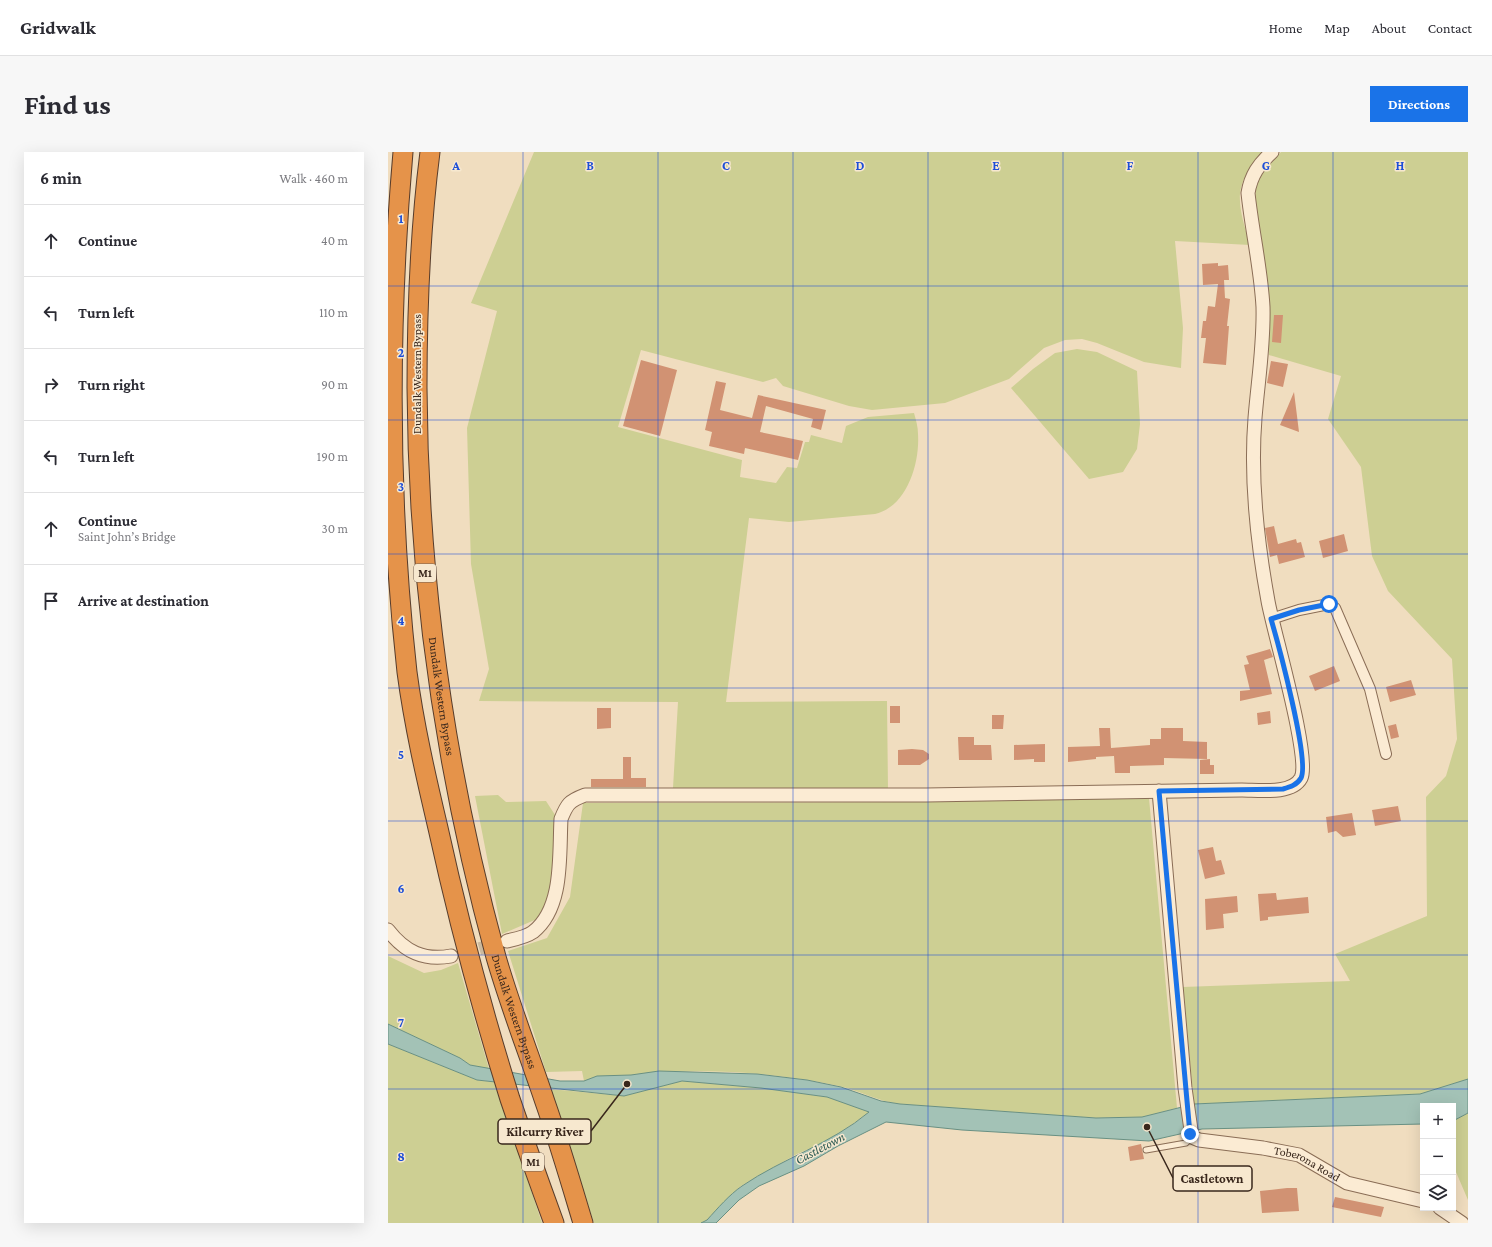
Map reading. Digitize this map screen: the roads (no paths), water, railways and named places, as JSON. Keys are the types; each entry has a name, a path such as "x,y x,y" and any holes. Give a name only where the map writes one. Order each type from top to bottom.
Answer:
{"highway":[{"name":"M1","path":"403,152 395,234 390,341 390,411 394,524 407,671 419,745 448,875 499,1062 511,1101 554,1223"},
{"name":"Dundalk Western Bypass","path":"430,152 417,314 417,466 430,627 446,732 473,866 497,959 546,1103 583,1223"}],"street":[{"path":"507,941 523,937 533,932 545,920 551,909 555,900 561,819 566,806 572,800 585,795 926,795 1283,789 1294,785 1301,777 1303,765 1292,696 1271,619 1259,552 1253,477 1255,419 1263,351 1263,306 1248,193 1250,181 1256,168 1272,152"},
{"path":"1271,619 1299,610 1329,604 1334,608 1370,689 1386,754"},
{"path":"1159,791 1185,1088 1191,1135"},
{"path":"388,930 410,951 437,959 451,956"},
{"name":"Toberona Road","path":"1191,1135 1199,1140 1263,1148 1299,1155 1347,1183 1420,1200"},
{"path":"1444,1211 1462,1223"}],"lane":[{"path":"1146,1150 1186,1143 1191,1135"}],"water":[{"path":"388,1024 460,1058 470,1065 560,1081 584,1081 597,1076 631,1075 659,1071 757,1074 807,1080 841,1087 881,1101 900,1104 1096,1118 1142,1117 1194,1104 1420,1094 1468,1079 1468,1113 1456,1119 1456,1103 1420,1103 1420,1124 1202,1129 1149,1141 962,1130 886,1122 838,1146 804,1166 759,1186 739,1200 716,1223 701,1223 707,1220 742,1186 774,1167 839,1133 869,1112 827,1097 761,1088 682,1081 624,1096 477,1080 388,1044"}],"tunnel":[{"path":"461,954 500,943"}],"place":[{"name":"Kilcurry River","path":"627,1084"},
{"name":"Castletown","path":"1147,1127"}]}
